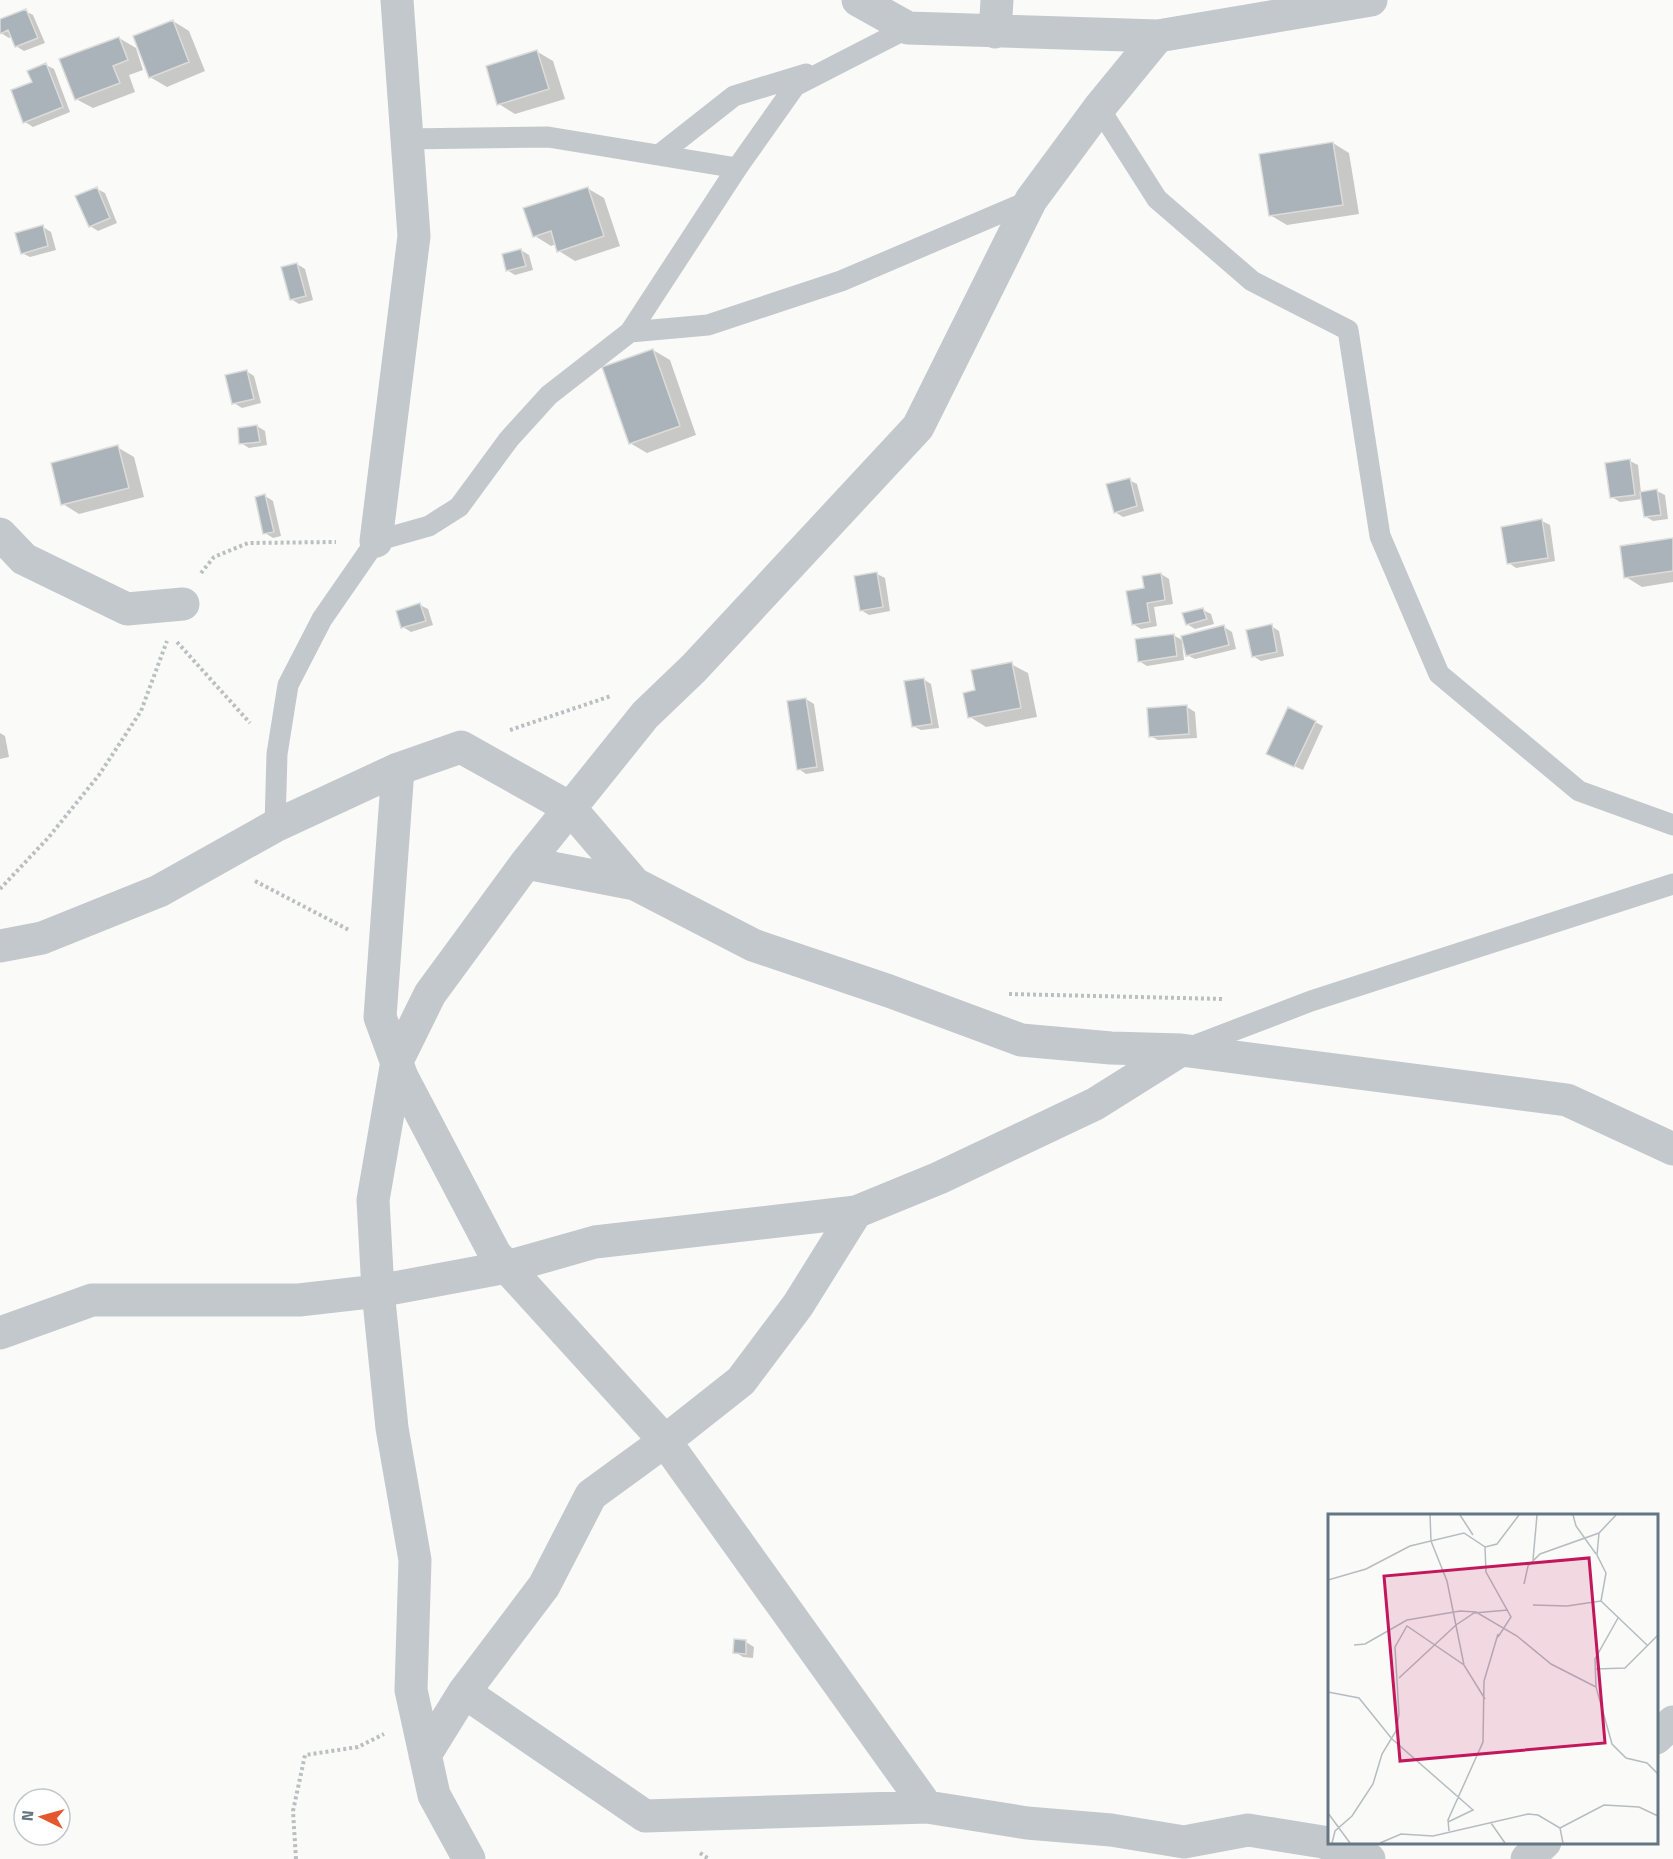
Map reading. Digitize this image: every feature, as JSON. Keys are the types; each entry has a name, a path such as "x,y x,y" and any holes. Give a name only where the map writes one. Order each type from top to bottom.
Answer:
{"street":[{"path":"376,542 414,236 397,0"},
{"path":"858,0 908,28 996,16 1158,36 1371,0"},
{"path":"469,1859 434,1795 411,1690 415,1560 392,1428 378,1291 373,1200 397,1061 430,994 526,863 645,715 694,668 918,427 1031,200 1098,108 1158,36"},
{"path":"0,534 24,559 127,609 183,604"},
{"path":"0,946 42,938 159,891 275,826 398,769 461,747 570,808 635,885"},
{"path":"398,769 380,1017 402,1077 495,1254 665,1441 927,1807"},
{"path":"526,863 635,885 753,945 889,991 1021,1040 1111,1048 1181,1050 1567,1100 1673,1149"},
{"path":"0,1333 92,1300 299,1300 378,1291 507,1267 595,1242 856,1212 939,1178 1095,1104 1181,1050"},
{"path":"425,1755 464,1692 544,1586 591,1495 741,1381 798,1305 856,1212"},
{"path":"464,1692 645,1816 927,1807 1027,1823 1111,1830 1184,1842 1248,1830 1328,1844"},
{"path":"1658,1736 1673,1722"},
{"path":"1328,1844 1369,1859"},
{"path":"1527,1859 1543,1844"}],"lane":[{"path":"275,826 277,754 288,685 322,619 376,542 429,526 459,507 509,439 549,395 630,332 737,168 795,86 908,28"},
{"path":"659,155 734,96 839,64"},
{"path":"1098,108 1157,199 1252,281 1348,330 1380,536 1439,674 1579,791 1673,825"},
{"path":"406,139 548,137 737,168"},
{"path":"630,332 708,326 841,281 1031,200"},
{"path":"1181,1050 1311,1001 1673,884"}],"path":[{"path":"183,604 191,584 214,557 248,543 376,542"},
{"path":"0,889 48,838 99,775 141,711 170,634 277,754"},
{"path":"461,747 616,694"},
{"path":"216,860 271,891 345,927 384,964"},
{"path":"1006,994 1229,999"},
{"path":"296,1859 293,1810 305,1755 358,1747 417,1717"}],"building":[{"path":"26,9 38,38 15,47 8,30 0,34 0,19"},
{"path":"173,20 189,62 149,78 133,36"},
{"path":"119,37 128,60 113,66 120,83 75,100 59,59"},
{"path":"537,50 549,89 497,105 486,66"},
{"path":"46,63 63,107 23,123 11,90 32,82 27,71"},
{"path":"1333,142 1343,205 1269,216 1259,154"},
{"path":"97,187 110,218 89,227 75,196"},
{"path":"588,187 604,236 557,252 551,231 533,237 523,208"},
{"path":"43,225 48,246 21,254 15,233"},
{"path":"521,249 526,266 506,271 502,254"},
{"path":"297,263 306,296 290,300 281,267"},
{"path":"653,349 680,426 629,444 602,367"},
{"path":"247,370 254,399 232,404 225,375"},
{"path":"257,425 260,442 239,444 238,428"},
{"path":"118,445 129,488 61,505 51,463"},
{"path":"1630,459 1635,495 1610,498 1605,463"},
{"path":"1130,478 1137,506 1114,513 1106,484"},
{"path":"1657,489 1661,515 1644,517 1640,492"},
{"path":"265,494 274,532 263,534 255,497"},
{"path":"1542,519 1548,558 1507,564 1501,527"},
{"path":"1673,538 1673,571 1624,578 1620,546"},
{"path":"877,572 883,607 860,611 854,576"},
{"path":"1161,573 1165,600 1147,603 1150,622 1132,625 1126,591 1144,588 1142,576"},
{"path":"420,603 426,621 401,628 396,611"},
{"path":"1203,608 1207,619 1186,625 1182,613"},
{"path":"1272,624 1277,652 1252,657 1246,630"},
{"path":"1224,625 1229,645 1186,656 1181,636"},
{"path":"1174,634 1177,656 1138,662 1135,639"},
{"path":"1012,662 1021,708 968,718 963,693 975,690 971,670"},
{"path":"924,678 932,724 912,727 904,681"},
{"path":"806,698 817,767 797,770 787,701"},
{"path":"1187,705 1189,734 1149,737 1147,708"},
{"path":"1288,707 1316,721 1294,767 1266,754"},
{"path":"734,1639 746,1640 746,1654 733,1653"}]}
